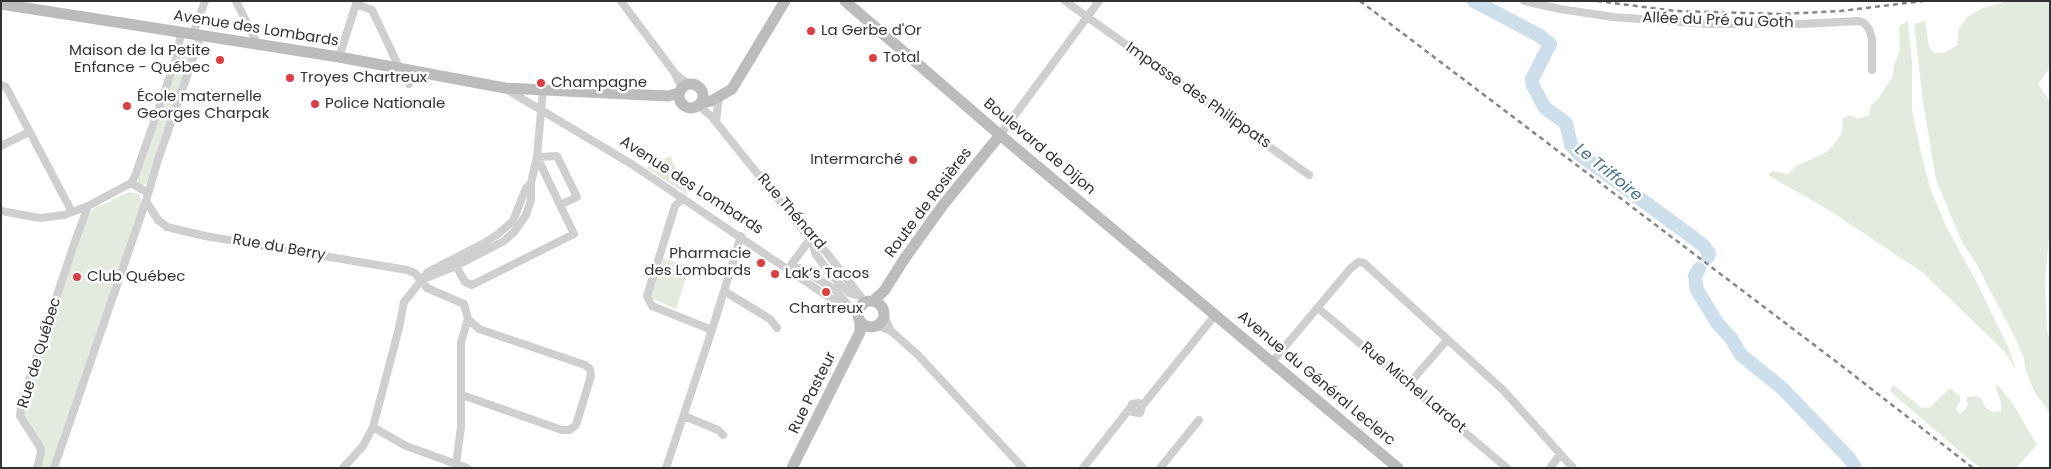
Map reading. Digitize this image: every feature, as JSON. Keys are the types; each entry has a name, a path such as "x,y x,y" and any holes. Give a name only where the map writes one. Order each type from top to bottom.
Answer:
{"street":[{"path":"54,468 146,201 192,34 205,1"},
{"path":"236,1 257,43"},
{"path":"621,1 679,88 695,85 701,100 723,95 732,89 785,1"},
{"name":"Boulevard de Dijon","path":"845,1 1000,135 1216,314"},
{"name":"Impasse des Philippats","path":"1065,1 1309,175"},
{"path":"1000,135 1099,1"},
{"name":"Allée du Pré au Goth","path":"1524,1 1560,9 1613,17 1709,24 1800,24 1858,21 1864,23 1869,29 1872,39 1872,70"},
{"name":"Avenue des Lombards","path":"5,3 257,43 505,88 543,90 679,88 689,108 701,100"},
{"path":"338,57 357,3 372,10 405,70 409,84"},
{"path":"1,211 40,218 64,215 88,206 131,183 177,56 192,34"},
{"path":"1,85 6,87 72,212"},
{"name":"Avenue des Lombards","path":"505,88 633,164 788,268 800,268 834,289 867,313"},
{"path":"421,280 456,266 504,241 516,230 526,215 531,200 531,183 537,157 543,90"},
{"path":"716,122 723,95"},
{"name":"Rue Thénard","path":"701,100 716,122 802,229 838,266 867,313"},
{"path":"1,146 29,132"},
{"name":"Route de Rosières","path":"867,313 944,205 1000,135"},
{"path":"537,157 557,156 577,197 560,205"},
{"path":"456,266 465,282 472,285 574,234 537,157"},
{"path":"131,183 148,192"},
{"path":"343,468 363,446 373,427 404,302 428,272 473,250 498,234 513,221 526,188 531,183"},
{"path":"683,198 675,206 647,296 652,306 712,330"},
{"name":"Rue du Berry","path":"146,201 158,220 167,227 214,237 407,270 415,273 427,288 464,304 468,319"},
{"name":"Rue de Québec","path":"37,468 41,453 40,447 20,416 21,404 88,206"},
{"path":"666,468 741,236"},
{"path":"788,268 811,238"},
{"path":"1272,362 1354,266 1358,262 1364,262 1504,391 1573,468"},
{"path":"724,291 770,319 777,328"},
{"name":"Rue Michel Lardot","path":"1318,308 1507,468"},
{"path":"867,313 918,355 1023,468"},
{"name":"Rue Pasteur","path":"792,468 867,313"},
{"path":"1083,468 1132,404 1135,402 1142,406 1216,314"},
{"name":"Avenue du Général Leclerc","path":"1216,314 1398,468"},
{"path":"456,464 461,427 460,342 468,319 479,329 585,365 590,369 591,376 576,425 570,430 562,430 462,395"},
{"path":"1408,384 1447,340"},
{"path":"684,416 718,430 723,435"},
{"path":"1160,468 1199,420"},
{"path":"373,427 406,446 467,468"},
{"path":"1550,468 1560,454"}],"shaded area":[{"path":"2008,1 2050,1 2050,68 2038,84 2050,101 2050,227 2045,280 2047,330 2050,339 2050,413 2034,391 2025,368 2024,358 2015,338 1977,265 1962,242 1936,180 1923,102 1914,24 1925,21 1929,47 1933,53 1944,53 1957,45 1959,28 1967,17 1983,8"},
{"path":"1908,21 1912,62 1912,109 1931,191 1946,226 1977,283 2009,349 2016,370 2004,351 1922,272 1832,212 1768,175 1772,171 1788,174 1796,166 1825,153 1842,133 1843,118 1849,115 1858,119 1869,115 1871,105 1878,99 1893,76 1894,65 1900,50 1899,26"},
{"path":"187,41 191,42 194,47 151,174 147,183 142,186 138,183 138,178 183,46"},
{"path":"670,156 688,195 646,168"},
{"path":"129,192 139,194 142,202 52,468 40,468 43,454 24,417 23,405 87,217 95,208"},
{"path":"662,258 690,266 676,309 653,299 651,294"},
{"path":"1997,384 2013,404 2037,445 2016,468 1982,468 1971,461 1890,390 1893,385 1922,408 1930,407 1950,388 1960,396 1960,402 1956,409 1959,413 1964,411 1968,405 1966,398 1973,396 1981,398 1986,408 1993,412 2001,411 2001,403 1996,388"}],"waterway":[{"name":"Le Triffoire","path":"1474,1 1540,36 1550,44 1532,79 1533,86 1545,108 1566,123 1571,145 1578,153 1703,245 1709,253 1708,257"},
{"name":"Le Triffoire","path":"1699,269 1695,276 1697,290 1718,324 1731,338 1741,355 1782,388 1849,458 1855,468"}],"railway":[{"path":"1360,1 1842,366 1973,468"},
{"path":"1597,1 1676,11 1781,14 1841,11 1923,1"}],"place":[{"name":"La Gerbe d'Or","path":"811,31"},
{"name":"Total","path":"873,58"},
{"name":"Maison de la Petite Enfance - Québec","path":"220,60"},
{"name":"Troyes Chartreux","path":"290,78"},
{"name":"Champagne","path":"541,83"},
{"name":"Police Nationale","path":"315,104"},
{"name":"École maternelle Georges Charpak","path":"127,106"},
{"name":"Intermarché","path":"913,160"},
{"name":"Pharmacie des Lombards","path":"761,263"},
{"name":"Lak’s Tacos","path":"775,274"},
{"name":"Club Québec","path":"77,277"},
{"name":"Chartreux","path":"826,292"}]}
